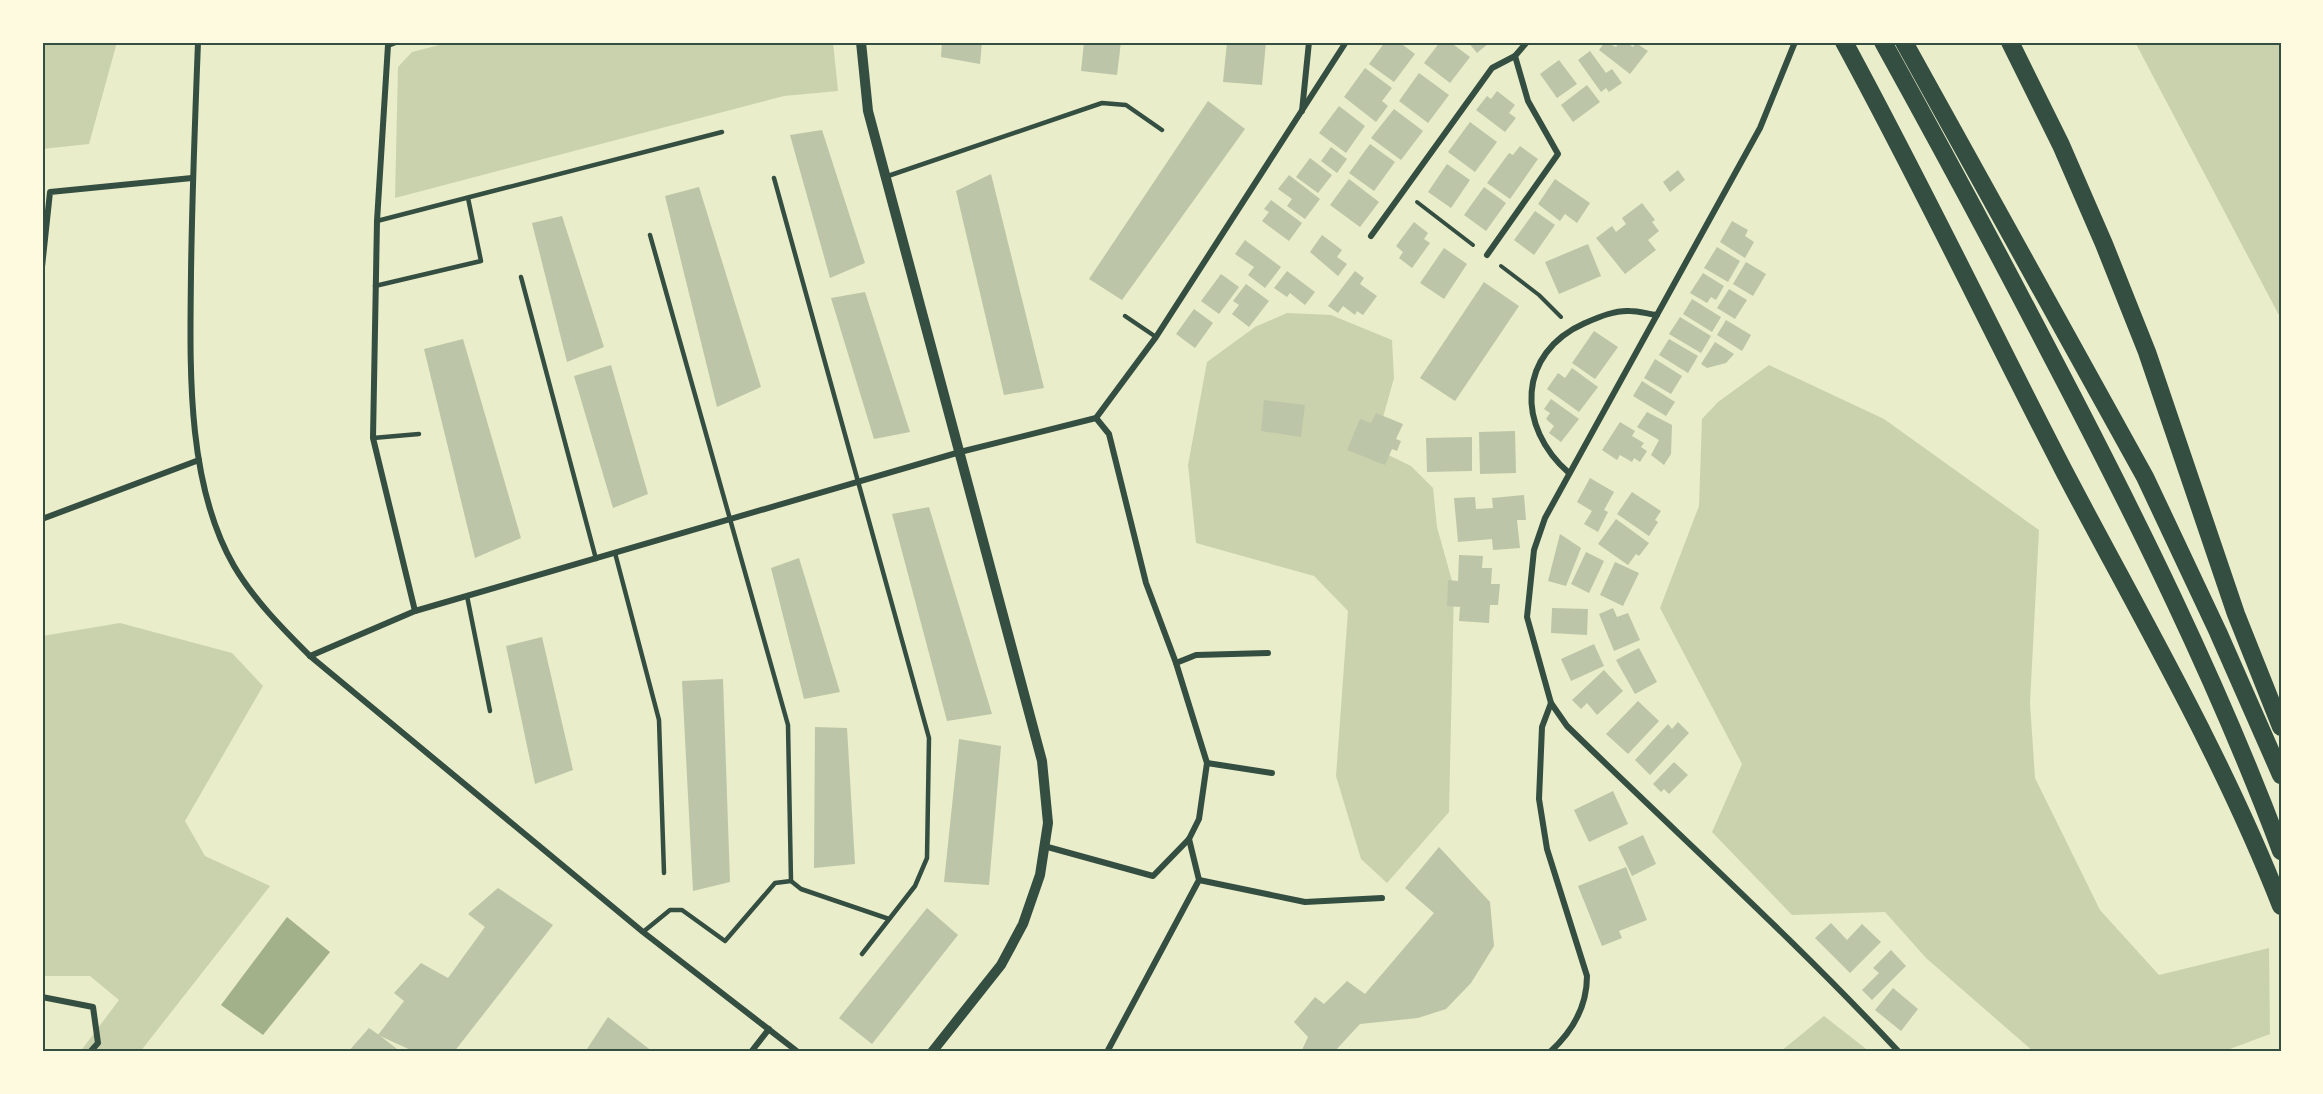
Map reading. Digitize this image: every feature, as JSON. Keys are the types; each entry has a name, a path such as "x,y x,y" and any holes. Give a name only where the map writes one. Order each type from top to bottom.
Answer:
{"highway":[{"path":"1883,42 1956,174 2109,465 2192,638 2281,851"},
{"path":"1904,42 2145,477 2218,632 2281,775"},
{"path":"2010,42 2066,155 2113,266 2147,352 2236,614 2281,727"},
{"path":"1847,48 1916,174 2006,359 2197,721 2228,784 2281,906"}],"street":[{"path":"198,42 192,178 190,361 200,460 211,509 234,566 274,620 310,656 643,932 798,1052"},
{"path":"396,42 388,45 377,221 373,438 415,611"},
{"path":"861,42 868,111 1042,761 1048,823 1040,875 1023,924 1000,965 932,1052"},
{"path":"1301,115 1309,42"},
{"path":"310,656 415,611 960,452 1096,417 1156,337 1346,42"},
{"path":"1371,237 1492,68 1515,56 1527,42"},
{"path":"1796,42 1760,128 1545,518 1534,550 1527,617 1551,704 1574,734 1713,863 1845,993 1899,1052"},
{"path":"1487,255 1558,154 1528,101 1515,56"},
{"path":"42,267 51,192 192,178"},
{"path":"1569,473 1550,457 1534,425 1530,404 1532,388 1540,363 1556,342 1572,328 1601,316 1628,311 1657,315"},
{"path":"1044,846 1153,876 1189,839 1199,819 1207,763 1176,663 1146,583 1109,434 1096,417"},
{"path":"42,519 200,460"},
{"path":"1176,663 1196,655 1268,653"},
{"path":"1550,1052 1570,1033 1587,992 1587,976 1547,849 1539,799 1542,727 1551,704"},
{"path":"1207,763 1272,773"},
{"path":"1107,1052 1199,880 1189,839"},
{"path":"1199,880 1305,902 1382,898"},
{"path":"42,998 93,1007 98,1043 90,1052"},
{"path":"751,1052 769,1029"}],"lane":[{"path":"885,177 1102,103 1126,105 1162,129"},
{"path":"377,221 722,132"},
{"path":"774,178 856,483 929,738 927,858 915,886 862,954"},
{"path":"375,286 481,261 468,198"},
{"path":"650,235 788,725 790,881"},
{"path":"521,277 596,559"},
{"path":"1125,316 1156,337"},
{"path":"373,438 419,434"},
{"path":"615,553 659,720 664,873"},
{"path":"467,596 490,711"},
{"path":"643,932 670,910 682,910 724,941 775,883 790,881 801,889 889,919"}],"shaded area":[{"path":"45,42 117,42 89,144 42,149 42,53"},
{"path":"451,42 833,42 838,91 784,96 395,198 398,67 412,52"},
{"path":"2135,42 2281,42 2281,319"},
{"path":"1287,313 1331,315 1392,340 1394,378 1382,421 1382,452 1411,466 1433,488 1437,527 1454,588 1449,812 1387,883 1361,859 1336,776 1348,611 1314,576 1196,543 1188,465 1207,362 1255,327"},
{"path":"1769,365 1884,419 2039,530 2030,703 2035,778 2100,910 2159,975 2269,948 2270,1034 2222,1052 2034,1052 1926,958 1885,912 1792,915 1712,832 1742,764 1660,608 1699,506 1702,419 1718,402"},
{"path":"120,623 232,653 263,686 185,821 205,856 270,886 140,1052 80,1052 119,1000 90,976 42,976 42,636"},
{"path":"287,917 330,952 263,1035 221,1005"},
{"path":"1824,1016 1870,1052 1780,1052"}],"building":[{"path":"942,42 982,42 980,64 941,57"},
{"path":"1084,42 1121,42 1117,75 1081,71"},
{"path":"1227,42 1266,42 1262,85 1223,82"},
{"path":"1385,42 1399,42 1415,54 1394,82 1369,64"},
{"path":"1440,42 1450,42 1470,57 1450,83 1424,63"},
{"path":"1468,42 1490,42 1477,53"},
{"path":"1605,42 1616,47 1620,42 1626,42 1633,47 1636,43 1648,51 1630,74 1599,50"},
{"path":"1590,51 1606,73 1612,69 1622,83 1609,92 1606,88 1601,92 1578,60"},
{"path":"1559,60 1577,84 1557,98 1540,74"},
{"path":"1365,68 1392,88 1382,101 1388,106 1376,122 1344,97"},
{"path":"1419,73 1449,95 1428,123 1399,101"},
{"path":"1587,85 1600,102 1573,122 1561,105"},
{"path":"1497,91 1515,105 1509,113 1516,118 1505,132 1476,110 1487,96 1491,99"},
{"path":"1208,101 1245,129 1122,300 1089,279"},
{"path":"1339,106 1365,126 1346,153 1319,133"},
{"path":"1394,109 1423,131 1401,160 1371,138"},
{"path":"1470,122 1497,142 1475,172 1448,152"},
{"path":"822,130 865,263 830,278 790,135"},
{"path":"1370,144 1395,162 1374,191 1349,173"},
{"path":"1520,146 1538,159 1510,199 1487,183 1509,153 1513,155"},
{"path":"1331,147 1347,159 1337,173 1321,161"},
{"path":"1310,158 1332,175 1318,193 1296,177"},
{"path":"1447,164 1470,180 1451,208 1428,192"},
{"path":"1678,170 1685,180 1670,192 1663,182"},
{"path":"991,174 1044,388 1004,395 956,191"},
{"path":"1289,175 1320,199 1305,219 1287,206 1292,199 1278,189"},
{"path":"1349,179 1379,202 1360,227 1330,205"},
{"path":"1555,179 1590,203 1577,223 1565,214 1560,221 1538,204"},
{"path":"699,187 761,387 717,407 665,196"},
{"path":"1484,187 1506,203 1486,231 1464,215"},
{"path":"1271,200 1302,223 1289,241 1262,221 1269,212 1264,209"},
{"path":"1642,203 1655,220 1652,222 1659,231 1648,240 1656,250 1625,274 1596,238 1612,226 1616,232 1626,224 1622,218"},
{"path":"1535,211 1555,225 1534,255 1514,240"},
{"path":"562,216 604,347 567,362 532,223"},
{"path":"1732,221 1748,230 1745,236 1754,242 1745,258 1720,242"},
{"path":"1414,222 1428,233 1424,239 1430,243 1412,268 1399,258 1403,252 1396,246"},
{"path":"1322,235 1342,250 1337,257 1347,264 1338,276 1310,252"},
{"path":"1245,240 1281,267 1265,288 1248,275 1254,267 1235,254"},
{"path":"1588,244 1601,276 1559,294 1545,262"},
{"path":"1717,247 1740,261 1728,282 1704,268"},
{"path":"1444,248 1467,264 1444,299 1420,283"},
{"path":"1746,262 1766,274 1753,296 1733,284"},
{"path":"1287,271 1315,292 1305,305 1290,293 1287,297 1274,288"},
{"path":"1355,271 1364,278 1360,284 1377,296 1363,315 1357,311 1355,315 1343,306 1338,313 1328,306"},
{"path":"1703,273 1724,286 1716,300 1711,297 1707,303 1690,293"},
{"path":"1221,274 1239,287 1219,314 1201,301"},
{"path":"1484,282 1519,306 1455,401 1420,378"},
{"path":"1246,284 1269,301 1249,327 1232,314 1239,305 1233,301"},
{"path":"1729,289 1747,300 1735,319 1717,308"},
{"path":"865,292 910,432 874,439 831,298"},
{"path":"1692,299 1721,317 1712,332 1683,314"},
{"path":"1194,309 1213,323 1195,348 1176,334"},
{"path":"1680,317 1711,336 1701,353 1669,334"},
{"path":"1726,320 1751,335 1742,351 1717,335"},
{"path":"1594,331 1618,347 1595,379 1572,363"},
{"path":"463,339 521,538 475,558 424,349"},
{"path":"1669,339 1698,356 1688,373 1659,355"},
{"path":"1715,342 1734,354 1726,363 1707,368 1701,364"},
{"path":"1655,359 1682,376 1671,394 1644,378"},
{"path":"611,365 648,494 613,508 574,376"},
{"path":"1572,368 1598,387 1579,412 1547,389 1558,373 1565,378"},
{"path":"1642,381 1675,402 1666,416 1633,396"},
{"path":"1551,399 1579,419 1561,442 1549,433 1554,426 1546,419 1550,413 1544,409"},
{"path":"1264,400 1305,405 1301,437 1261,431"},
{"path":"1647,412 1672,425 1671,454 1664,465 1651,455 1659,440 1637,427"},
{"path":"1376,413 1403,424 1396,439 1401,441 1397,451 1392,449 1385,465 1347,450 1360,419 1371,423"},
{"path":"1620,422 1635,431 1632,436 1644,443 1641,447 1647,451 1640,462 1634,458 1632,462 1620,455 1617,460 1602,450"},
{"path":"1515,431 1516,473 1480,474 1479,432"},
{"path":"1472,437 1472,471 1427,472 1426,438"},
{"path":"1590,478 1614,492 1604,510 1608,512 1598,532 1584,524 1592,511 1577,502"},
{"path":"1632,492 1661,511 1655,520 1658,522 1649,536 1617,514"},
{"path":"1524,495 1526,520 1517,520 1520,548 1493,550 1492,539 1458,542 1454,498 1475,497 1476,509 1493,508 1492,498"},
{"path":"929,507 992,714 947,721 892,514"},
{"path":"1616,519 1649,543 1639,556 1636,554 1628,565 1598,544"},
{"path":"1560,534 1581,548 1566,586 1548,581"},
{"path":"1586,552 1604,561 1589,593 1571,584"},
{"path":"1459,555 1483,556 1482,568 1492,568 1491,584 1500,584 1498,605 1490,605 1489,623 1459,621 1460,607 1447,606 1448,580 1458,581"},
{"path":"799,558 840,692 804,699 771,568"},
{"path":"1615,562 1639,573 1623,606 1600,595"},
{"path":"1552,608 1588,609 1587,635 1551,633"},
{"path":"1613,608 1617,617 1628,613 1640,640 1614,651 1599,614"},
{"path":"542,637 573,770 535,784 506,646"},
{"path":"1594,644 1604,666 1571,681 1561,659"},
{"path":"1639,648 1657,682 1635,694 1616,660"},
{"path":"1604,670 1623,691 1597,715 1587,703 1581,709 1572,700"},
{"path":"723,679 730,882 693,891 682,681"},
{"path":"1638,701 1659,721 1628,754 1606,734"},
{"path":"1678,722 1689,733 1650,775 1635,760 1668,724 1672,729"},
{"path":"815,727 847,728 855,864 814,868"},
{"path":"959,739 1001,746 989,885 944,882"},
{"path":"1674,762 1688,775 1669,794 1664,789 1661,792 1653,784"},
{"path":"1613,791 1628,824 1589,842 1574,810"},
{"path":"1643,835 1656,864 1632,876 1618,847"},
{"path":"1439,847 1490,902 1494,946 1471,983 1446,1009 1418,1018 1360,1024 1334,1052 1301,1052 1308,1037 1294,1022 1315,997 1324,1004 1347,981 1365,994 1434,913 1405,888"},
{"path":"1626,867 1647,920 1619,931 1622,938 1602,946 1578,886"},
{"path":"498,888 553,925 454,1052 415,1052 378,1035 404,1001 394,993 421,963 448,978 485,927 468,914"},
{"path":"927,908 958,935 872,1044 839,1018"},
{"path":"1831,923 1847,940 1862,924 1881,942 1850,973 1815,938"},
{"path":"1891,950 1906,966 1872,1000 1862,990 1879,973 1873,968"},
{"path":"1893,988 1918,1009 1901,1031 1875,1010"},
{"path":"608,1017 653,1052 585,1052"},
{"path":"369,1028 379,1035 401,1052 348,1052"}]}
